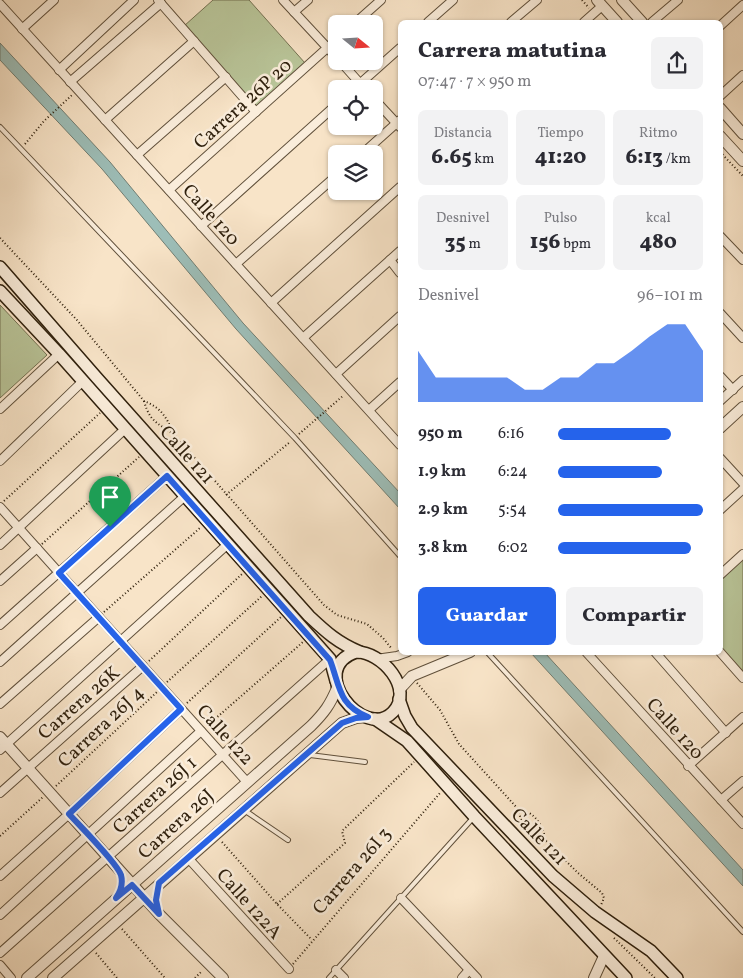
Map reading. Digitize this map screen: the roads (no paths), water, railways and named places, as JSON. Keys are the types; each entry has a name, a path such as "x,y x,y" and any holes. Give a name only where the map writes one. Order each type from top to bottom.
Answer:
{"main road":[{"name":"Calle 121","path":"0,267 309,616 332,638 344,646 360,652"},
{"name":"Calle 121","path":"0,291 59,354 330,660 337,684"},
{"path":"360,652 376,659 390,670 399,695 397,706 391,714 382,718 372,718 351,708 344,700 337,684 337,670 343,659 360,652"},
{"name":"Calle 121","path":"399,695 405,716 420,738 553,876 596,912 650,951 678,978"},
{"name":"Calle 121","path":"372,718 388,726 407,741 474,816 626,978"}],"street":[{"path":"22,28 54,0"},
{"path":"59,70 134,0"},
{"path":"283,0 328,48"},
{"path":"294,12 308,0"},
{"path":"364,15 381,0"},
{"path":"430,20 453,0"},
{"path":"513,20 537,0"},
{"path":"622,0 640,20"},
{"path":"654,20 678,0"},
{"path":"70,82 159,2 256,112"},
{"path":"586,20 599,3 615,20"},
{"name":"Calle 120","path":"0,4 398,442"},
{"path":"723,23 743,5"},
{"path":"105,120 194,41"},
{"name":"Carrera 26P 20","path":"169,190 328,48"},
{"path":"367,80 398,50"},
{"path":"347,70 355,80"},
{"path":"723,93 743,75"},
{"path":"137,155 226,77"},
{"path":"383,107 398,123"},
{"path":"723,111 743,134"},
{"path":"201,226 328,112"},
{"path":"373,145 398,125"},
{"path":"723,139 743,161"},
{"path":"236,264 328,183"},
{"path":"271,303 398,189"},
{"path":"723,239 743,260"},
{"path":"304,338 398,253"},
{"path":"390,260 398,270"},
{"path":"723,316 743,338"},
{"path":"336,374 398,318"},
{"path":"0,409 59,354"},
{"path":"723,379 733,390"},
{"path":"723,398 743,380"},
{"path":"0,461 83,381"},
{"path":"369,410 398,384"},
{"path":"723,425 743,407"},
{"path":"0,545 125,429"},
{"path":"723,461 743,483"},
{"path":"0,625 167,476"},
{"path":"723,507 743,489"},
{"path":"0,662 185,496"},
{"name":"Calle 122","path":"0,506 247,782"},
{"path":"223,978 143,898 28,768 2,744 121,642 228,544"},
{"path":"0,581 37,548"},
{"path":"723,572 743,554"},
{"path":"0,704 98,617"},
{"path":"376,659 400,655"},
{"path":"399,695 412,676 463,655"},
{"name":"Calle 120","path":"589,655 688,766 743,824"},
{"path":"658,655 726,732"},
{"path":"723,655 743,678"},
{"name":"Carrera 26J 1","path":"0,953 330,660"},
{"name":"Carrera 26K","path":"0,793 143,666"},
{"name":"Carrera 26J","path":"27,978 326,711 337,684"},
{"path":"0,876 181,709"},
{"path":"688,766 743,717"},
{"name":"Carrera 26J","path":"53,978 342,723 356,718 372,718"},
{"path":"0,915 202,731"},
{"path":"721,800 743,781"},
{"name":"Calle 122A","path":"188,858 289,969"},
{"path":"118,869 136,874 148,870"},
{"path":"116,898 122,880 118,869"},
{"path":"159,883 156,900 159,914"},
{"path":"400,898 477,978"},
{"path":"128,910 147,910 159,914"},
{"path":"594,978 604,956"},
{"path":"0,965 11,978"},
{"path":"336,970 344,978"},
{"path":"462,978 469,970"}],"lane":[{"path":"0,127 295,438 398,554"},
{"path":"490,655 743,932"},
{"path":"306,754 365,762"},
{"path":"244,809 288,840"},
{"path":"329,978 474,816"}],"water":[{"path":"0,43 110,162 243,323 398,491 398,507 236,329 102,169 0,60"},
{"path":"533,655 547,655 743,870 743,886"}]}
